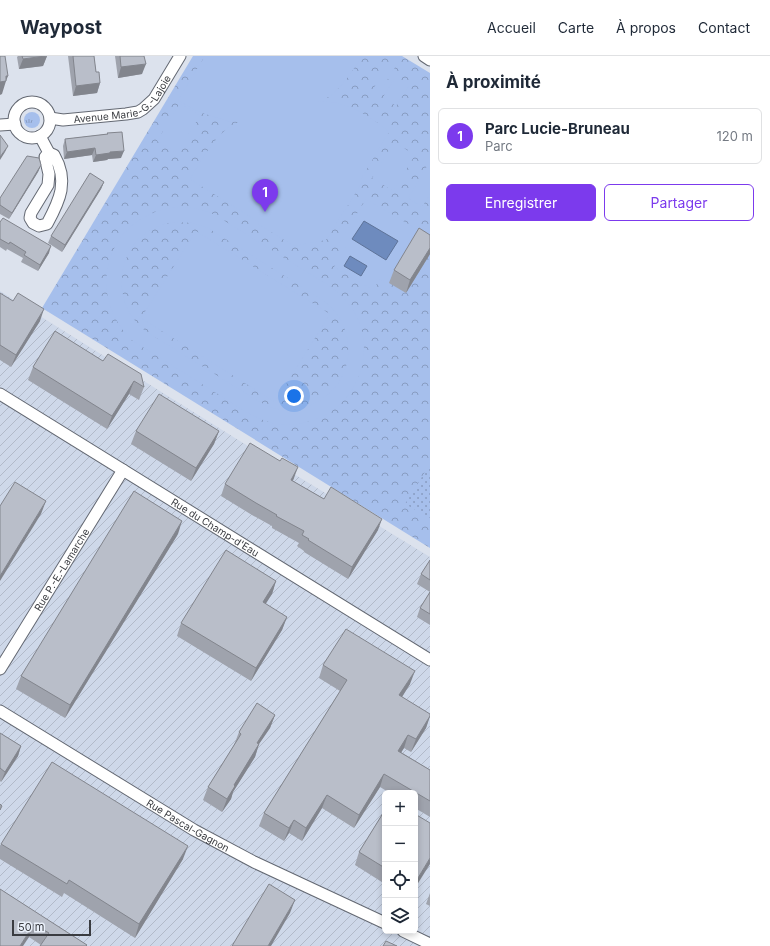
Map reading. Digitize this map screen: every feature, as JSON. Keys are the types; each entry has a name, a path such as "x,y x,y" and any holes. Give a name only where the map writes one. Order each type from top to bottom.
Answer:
{"street":[{"name":"Avenue Marie-G.-Lajoie","path":"50,118 63,120 138,112 154,99 180,56"},
{"path":"424,56 430,60"},
{"path":"35,102 44,107 50,118 46,131 40,136 29,137 24,136 17,129 14,118 19,108 24,104 35,102"},
{"path":"0,125 15,124"},
{"path":"40,136 49,153 54,155 58,161 62,183 57,205 47,224 39,226 33,223 30,218 31,213 48,185 49,174 46,157 49,153"},
{"name":"Rue du Champ-d'Eau","path":"0,394 430,660"},
{"name":"Rue P.-E.-Lamarche","path":"0,669 123,470"},
{"name":"Rue Pascal-Gagnon","path":"0,711 194,830 254,862 382,922"},
{"path":"409,934 430,944"}],"shaded area":[{"path":"364,221 398,241 386,260 352,239"},
{"path":"350,256 367,266 361,276 344,266"},
{"path":"0,291 235,438 430,557 430,946 0,946"}],"green space":[{"path":"193,56 402,56 430,73 430,548 42,308"},
{"path":"205,56 362,56 352,72 339,88 330,96 318,102 339,104 355,109 369,117 389,132 361,179 363,181 326,240 294,246 258,224 259,222 190,179 207,151 217,138 229,127 241,121 231,122 205,114 178,100"},
{"path":"393,57 399,61 376,98 370,94"},
{"path":"395,78 409,86 396,106 383,97"},
{"path":"180,103 200,116 177,153 157,141"},
{"path":"32,112 39,117 40,120 35,127 32,128 25,123 24,120 29,113"},
{"path":"394,142 415,155 393,191 372,178"},
{"path":"427,166 430,168 430,194 422,207 408,198"},
{"path":"366,199 420,231 388,284 380,279 373,290 334,267 346,247 339,243"},
{"path":"183,207 201,210 215,215 328,285 346,301 359,322 363,338 364,354 356,384 347,397 336,408 323,417 300,424 284,425 268,422 244,410 133,341 117,322 109,301 106,279 110,258 120,239 134,224 154,213","holes":["177,222 193,223 208,228 321,299 334,310 343,324 347,337 348,349 347,362 343,374 337,385 328,394 317,402 298,409 275,409 258,401 147,332 135,320 126,306 122,290 122,274 126,259 134,245 146,233 161,225"]},
{"path":"196,231 330,314 275,402 141,318"},
{"path":"430,464 430,518 405,504"}],"building":[{"path":"0,56 5,56 8,76 6,76 6,81 0,82"},
{"path":"22,56 45,56 23,59"},
{"path":"73,56 94,56 96,72 99,72 100,83 76,86"},
{"path":"120,56 144,56 146,64 121,67"},
{"path":"122,132 124,151 96,155 95,148 67,152 65,139"},
{"path":"0,135 8,146 0,157"},
{"path":"27,156 39,158 41,165 12,213 0,205 0,198"},
{"path":"90,173 104,182 65,245 51,236"},
{"path":"3,218 51,246 40,265 24,255 26,252 10,242 9,244 0,239 0,222"},
{"path":"419,228 430,235 430,248 410,280 394,270"},
{"path":"0,293 13,301 18,293 44,309 16,355 0,345"},
{"path":"55,331 103,361 108,354 141,374 144,387 134,381 112,416 33,367"},
{"path":"159,394 219,431 196,468 136,431"},
{"path":"250,443 280,461 282,458 298,467 291,480 324,499 331,487 382,519 352,567 308,540 309,539 302,535 304,531 276,516 277,515 225,484"},
{"path":"15,482 46,501 0,576 0,506"},
{"path":"134,491 182,521 70,705 21,676"},
{"path":"226,550 276,581 263,602 287,617 256,668 181,623"},
{"path":"430,560 430,580 421,574"},
{"path":"430,592 430,614 420,608"},
{"path":"346,629 415,671 399,695 430,714 430,716 416,739 408,735 398,751 430,770 430,801 418,794 418,790 411,790 384,774 359,815 327,795 306,828 294,820 289,828 264,813 347,680 323,665"},
{"path":"257,703 275,715 257,743 259,744 227,799 208,787 241,734 239,732"},
{"path":"0,733 21,746 5,772 0,768"},
{"path":"52,762 188,846 139,924 69,880 67,884 1,844"},
{"path":"382,815 382,866 359,852"},
{"path":"418,816 430,823 430,858 418,878"},
{"path":"269,884 295,900 268,946 232,946"},
{"path":"0,889 87,945 40,946 49,933 34,924 20,946 0,946"},
{"path":"386,941 397,946 383,946"}],"place":[{"name":"Parc Lucie-Bruneau","path":"265,212"}]}
